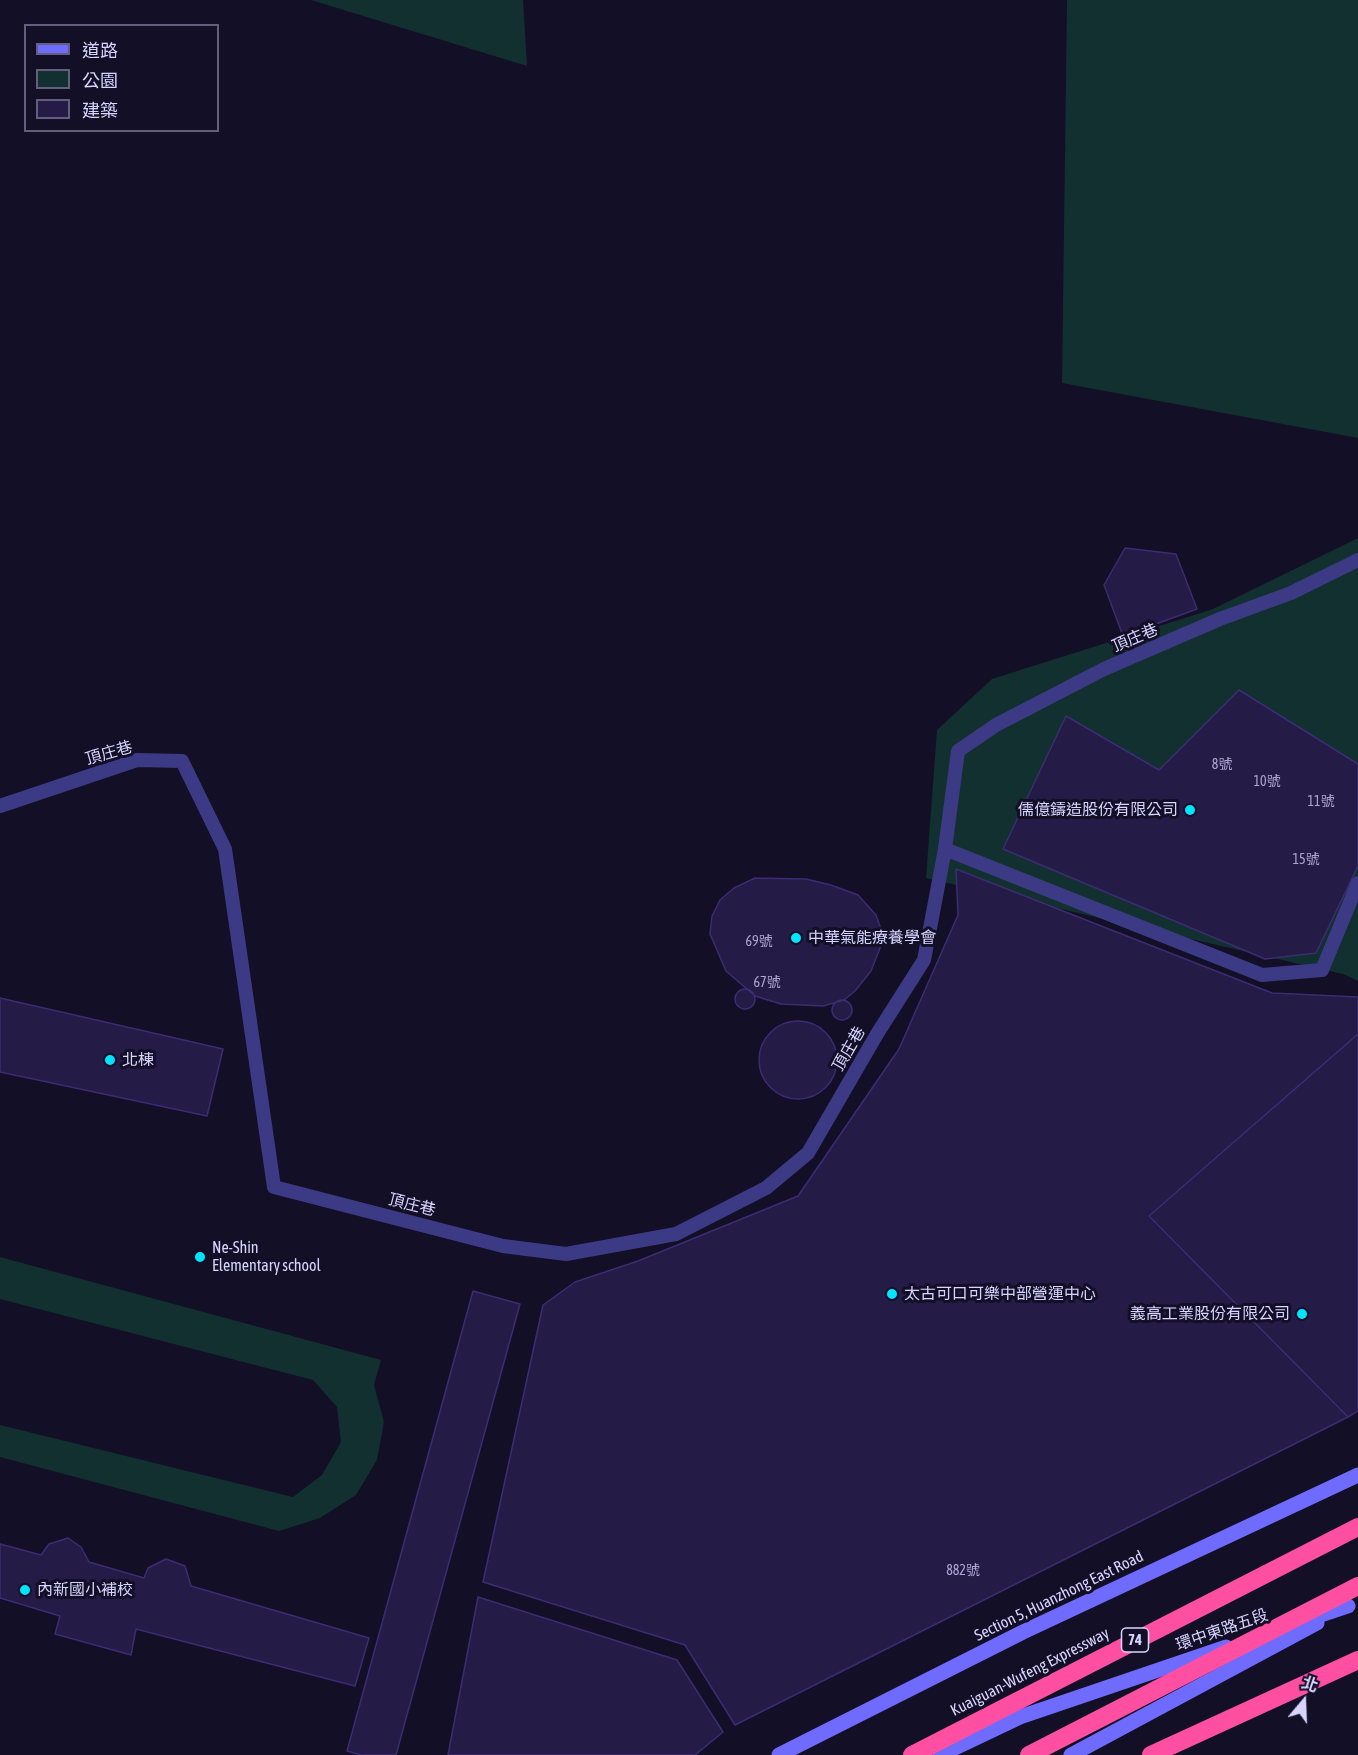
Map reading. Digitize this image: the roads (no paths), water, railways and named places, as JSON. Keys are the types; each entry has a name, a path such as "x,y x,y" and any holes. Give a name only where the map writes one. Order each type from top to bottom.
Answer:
{"highway":[{"name":"Kuaiguan-Wufeng Expressway","path":"912,1755 1358,1527"},
{"path":"1029,1755 1358,1586"},
{"path":"1151,1755 1358,1660"}],"street":[{"name":"Section 5, Huanzhong East Road","path":"779,1755 1023,1632 1358,1475"},
{"name":"環中東路五段","path":"940,1755 1020,1717 1353,1603"},
{"path":"1071,1755 1353,1603"}],"lane":[{"name":"頂庄巷","path":"0,806 137,760 183,761 225,849 273,1186 503,1246 566,1254 676,1234 766,1188 807,1153 877,1034 924,960 945,849 958,751 996,725 1104,669 1220,619 1291,593 1358,560"},
{"path":"945,849 1262,975 1322,970 1358,883"}],"place":[{"name":"儒億鑄造股份有限公司","path":"1190,810"},
{"name":"中華氣能療養學會","path":"796,938"},
{"name":"北棟","path":"110,1060"},
{"name":"Ne-Shin Elementary school","path":"200,1257"},
{"name":"太古可口可樂中部營運中心","path":"892,1294"},
{"name":"義高工業股份有限公司","path":"1302,1314"},
{"name":"內新國小補校","path":"25,1590"}]}
